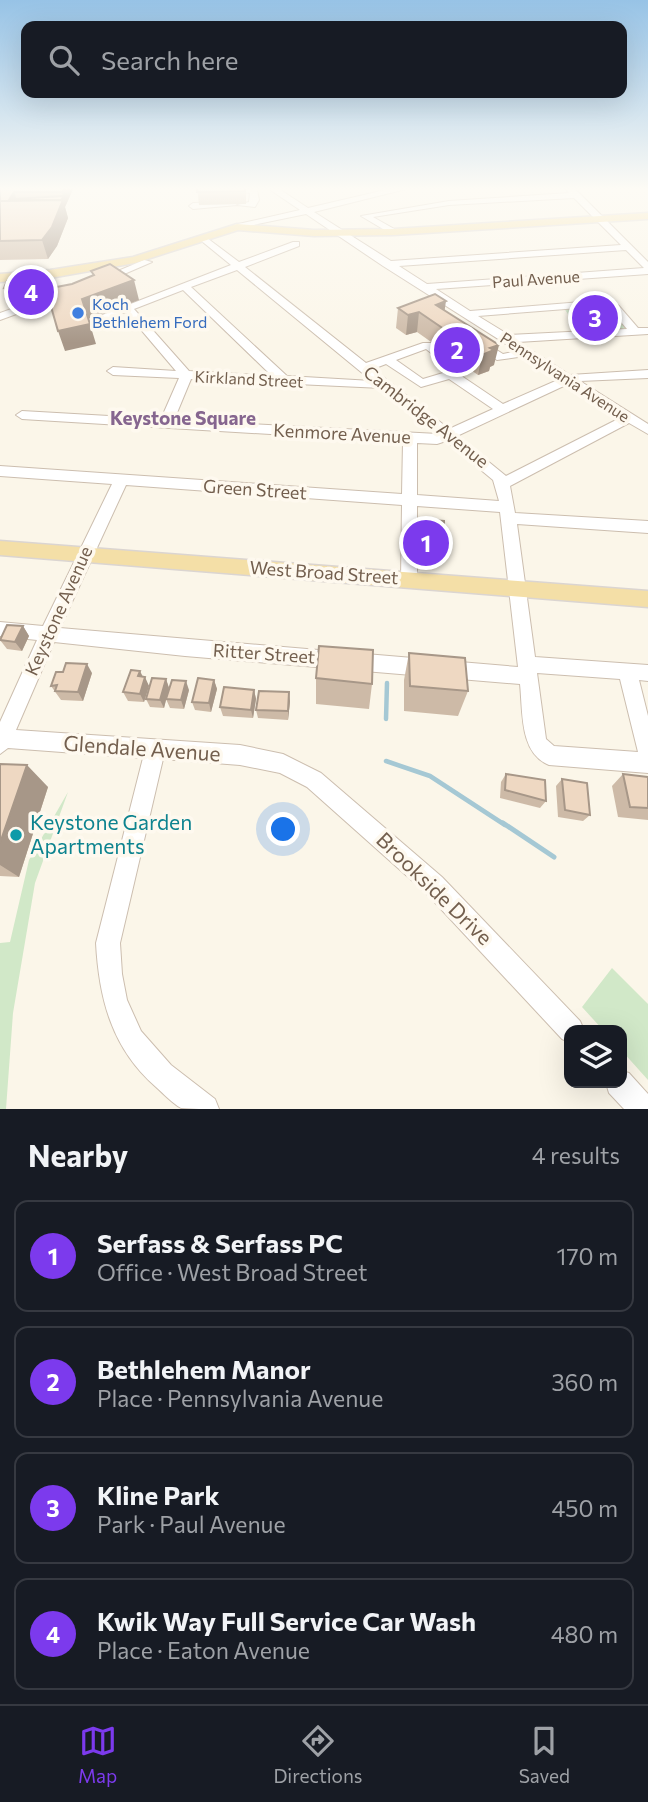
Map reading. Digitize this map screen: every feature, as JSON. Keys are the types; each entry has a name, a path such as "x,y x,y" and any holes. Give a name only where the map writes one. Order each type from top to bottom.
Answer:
{"main road":[{"path":"0,278 50,274 135,260 207,239"},
{"path":"50,274 60,277 147,262 213,239"},
{"name":"West Broad Street","path":"0,548 648,599"}],"street":[{"name":"Pennsylvania Avenue","path":"348,239 648,430"},
{"path":"362,248 364,239"},
{"path":"620,239 648,269"},
{"name":"Cambridge Avenue","path":"207,241 494,471 503,484 537,743 549,755 648,763"},
{"path":"102,317 296,244"},
{"path":"386,264 628,247"},
{"path":"0,317 147,262"},
{"name":"Paul Avenue","path":"423,287 648,269"},
{"path":"184,286 284,380"},
{"path":"52,291 81,287"},
{"path":"458,329 469,316 606,303 615,308 635,332"},
{"path":"128,308 186,375 166,424"},
{"path":"506,340 648,331"},
{"path":"469,336 501,358 526,352"},
{"path":"364,368 387,359 427,345 462,370 421,383 387,359"},
{"name":"Kirkland Street","path":"113,371 386,386"},
{"path":"450,374 503,410"},
{"name":"Kenmore Avenue","path":"22,415 437,440 568,379 648,374"},
{"path":"503,484 629,418"},
{"path":"409,580 410,438"},
{"name":"Green Street","path":"2,471 411,501 648,527"},
{"name":"Keystone Avenue","path":"1,740 84,554 121,480"},
{"name":"Ritter Street","path":"0,629 185,648 527,670 648,673"},
{"path":"627,671 648,754"},
{"name":"Glendale Avenue","path":"1,740 240,755 283,764"},
{"path":"155,751 108,943 109,975 114,1003 139,1054 205,1109"},
{"name":"Brookside Drive","path":"283,764 314,780 434,885 566,1025"},
{"path":"624,1088 643,1109"}],"green space":[{"path":"608,306 628,329 580,331 563,307"},
{"path":"68,792 35,883 13,1013 6,1109 0,1109 0,943 10,942 29,860"},
{"path":"612,968 648,1004 648,1080 627,1057 627,1025 598,1025 582,1007"}],"building":[{"path":"0,239 43,239 42,240 0,241"},
{"path":"110,264 134,280 82,299 90,324 58,331 46,289 72,284 94,275 91,271"},
{"path":"50,278 48,283 4,288 7,281"},
{"path":"435,294 446,301 436,305 499,345 482,355 419,312 408,315 398,308"},
{"path":"416,519 444,521 444,545 415,543"},
{"path":"7,625 23,626 15,642 0,640"},
{"path":"319,646 373,650 372,684 316,678"},
{"path":"409,653 465,658 468,691 410,686"},
{"path":"66,663 87,664 78,692 55,691 57,685 51,686 56,672 63,672"},
{"path":"131,670 140,671 138,676 145,677 140,694 123,692"},
{"path":"152,678 166,679 160,700 146,699"},
{"path":"198,678 214,680 209,703 192,702"},
{"path":"172,680 186,681 181,700 166,699"},
{"path":"224,687 254,690 251,710 220,707"},
{"path":"259,691 289,692 288,711 256,710"},
{"path":"0,764 27,765 0,843"},
{"path":"506,774 545,780 546,801 505,790"},
{"path":"623,774 648,777 648,808 630,807"},
{"path":"562,779 587,783 590,815 565,810"}],"waterway":[{"path":"386,719 387,683"},
{"path":"386,761 430,776 505,825"},
{"path":"503,823 554,857"}],"place":[{"name":"Kwik Way Full Service Car Wash","path":"31,292"},
{"name":"Koch Bethlehem Ford","path":"78,313"},
{"name":"Kline Park","path":"595,318"},
{"name":"Bethlehem Manor","path":"457,350"},
{"name":"Serfass & Serfass PC","path":"426,543"},
{"name":"Keystone Garden Apartments","path":"16,835"}],"district":[{"name":"Keystone Square","path":"183,418"}]}
